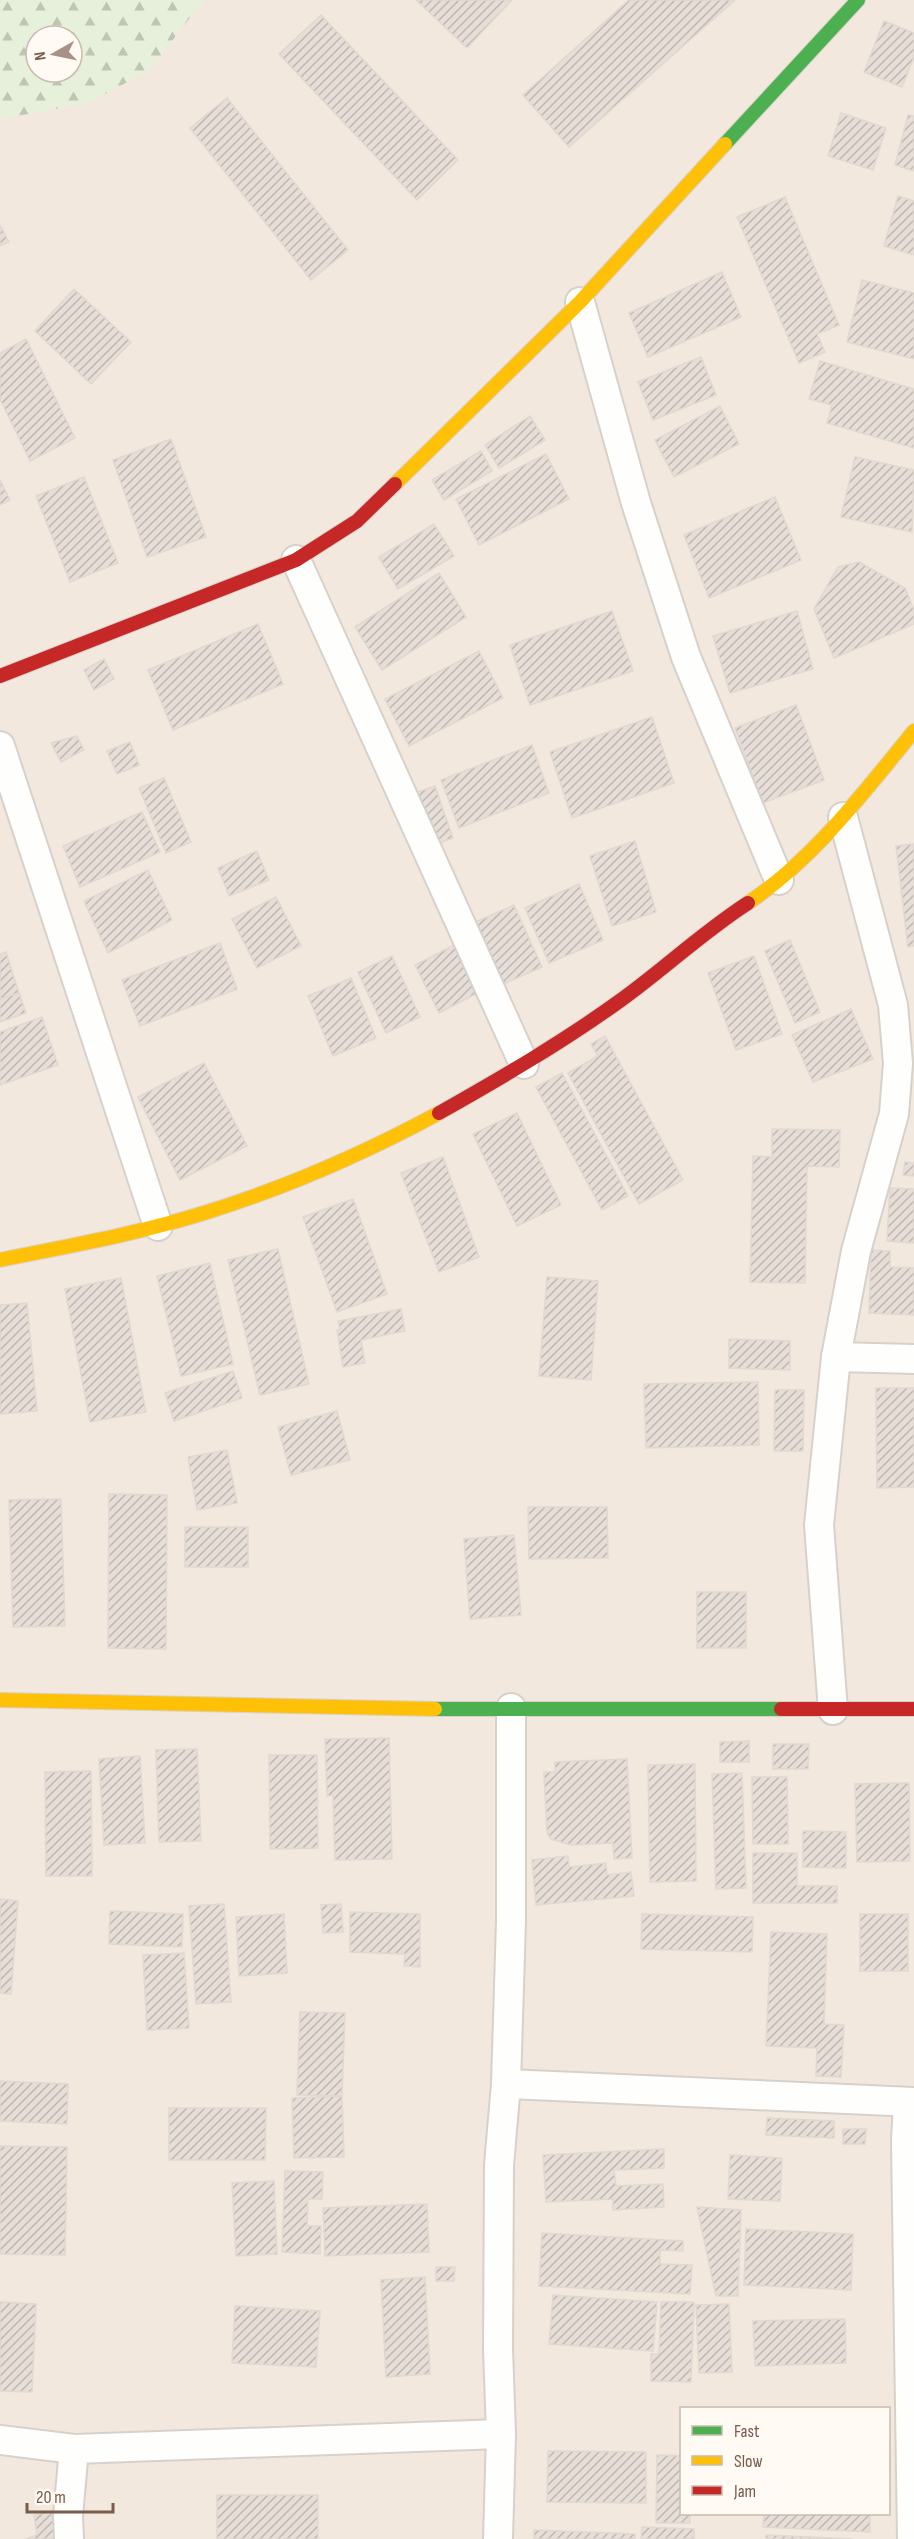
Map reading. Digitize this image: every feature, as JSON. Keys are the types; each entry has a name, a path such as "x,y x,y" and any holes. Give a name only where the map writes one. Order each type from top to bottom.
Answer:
{"street":[{"path":"0,676 296,560 357,521 580,302 858,0"},
{"path":"580,302 636,503 686,657 779,880"},
{"path":"296,560 524,1064"},
{"path":"0,1260 158,1226 229,1205 317,1173 448,1107 524,1064 620,1001 716,925 779,880 843,817 914,731"},
{"path":"0,746 158,1226"},
{"path":"833,1710 819,1525 836,1358 856,1251 894,1114 898,1063 893,1005 843,817"},
{"path":"836,1358 914,1359"},
{"path":"0,1700 321,1708 914,1709"},
{"path":"498,2539 501,2434 498,2349 499,2165 506,2084 511,1921 511,1708"},
{"path":"506,2084 911,2102 906,2152 913,2453 912,2539"},
{"path":"0,2440 74,2448 501,2434"},
{"path":"69,2539 68,2516 74,2448"}],"shaded area":[{"path":"0,0 914,0 914,2539 0,2539"}],"green space":[{"path":"0,0 207,0 188,20 150,70 88,103 0,119"}],"building":[{"path":"416,0 512,0 467,48"},
{"path":"629,0 735,0 569,147 523,95"},
{"path":"321,15 458,160 417,200 279,54"},
{"path":"884,21 914,33 914,57 902,87 864,72"},
{"path":"227,98 348,250 311,280 190,128"},
{"path":"841,113 886,128 873,170 828,156"},
{"path":"908,115 914,116 914,171 895,165"},
{"path":"898,196 914,201 914,255 884,246"},
{"path":"785,197 839,325 817,334 825,352 799,363 737,217"},
{"path":"0,225 9,242 0,246"},
{"path":"722,272 741,317 648,357 629,313"},
{"path":"862,280 914,293 914,359 847,342"},
{"path":"74,289 131,342 91,384 35,331"},
{"path":"26,339 75,438 30,461 0,399 0,353"},
{"path":"701,357 716,395 653,420 638,382"},
{"path":"820,361 914,389 914,448 827,423 832,405 809,399"},
{"path":"720,406 739,444 674,477 655,440"},
{"path":"530,416 545,440 499,468 485,445"},
{"path":"171,439 206,537 147,557 113,460"},
{"path":"481,451 492,471 444,500 432,480"},
{"path":"546,454 569,499 479,545 456,499"},
{"path":"855,457 914,470 912,532 841,517"},
{"path":"84,477 118,563 70,582 36,496"},
{"path":"0,480 10,500 0,505"},
{"path":"775,497 801,560 709,598 684,535"},
{"path":"434,524 454,556 398,589 379,557"},
{"path":"859,562 905,588 914,610 914,624 834,658 814,609 838,567"},
{"path":"439,573 466,617 382,670 355,627"},
{"path":"612,611 633,671 530,705 510,645"},
{"path":"797,611 813,669 730,693 713,636"},
{"path":"258,624 283,684 173,730 148,670"},
{"path":"479,651 503,698 409,746 385,699"},
{"path":"104,659 114,679 94,690 84,670"},
{"path":"796,705 824,780 763,803 735,728"},
{"path":"652,717 674,783 572,818 550,752"},
{"path":"77,736 84,750 61,762 51,743"},
{"path":"130,742 139,765 117,774 107,751"},
{"path":"532,745 549,793 459,828 441,780"},
{"path":"164,778 191,842 166,853 139,788"},
{"path":"435,786 453,838 433,845 415,793"},
{"path":"142,812 160,852 80,887 63,846"},
{"path":"635,841 656,912 612,926 590,856"},
{"path":"914,844 914,946 908,947 896,846"},
{"path":"257,851 269,880 229,896 218,868"},
{"path":"148,870 172,920 108,953 84,901"},
{"path":"579,884 603,940 549,963 525,908"},
{"path":"276,897 301,946 257,968 232,919"},
{"path":"514,905 542,967 499,986 471,924"},
{"path":"790,940 820,1012 795,1023 765,951"},
{"path":"220,943 237,989 140,1026 122,980"},
{"path":"454,945 478,993 439,1013 415,965"},
{"path":"6,952 19,993 0,999 0,954"},
{"path":"392,956 420,1017 386,1033 358,972"},
{"path":"754,956 782,1034 736,1050 708,973"},
{"path":"351,978 376,1038 333,1056 308,996"},
{"path":"19,993 26,1013 0,1022 0,999"},
{"path":"851,1009 873,1059 813,1082 792,1035"},
{"path":"42,1017 58,1065 0,1085 0,1032"},
{"path":"605,1036 683,1180 639,1204 568,1073 598,1056 591,1044"},
{"path":"204,1063 247,1146 180,1180 138,1097"},
{"path":"562,1073 628,1196 602,1210 536,1087"},
{"path":"517,1113 561,1205 517,1226 473,1134"},
{"path":"772,1129 840,1130 839,1167 807,1166 805,1283 750,1282 753,1156 772,1157"},
{"path":"443,1157 479,1257 439,1272 401,1173"},
{"path":"905,1162 914,1163 914,1176 903,1175"},
{"path":"890,1188 914,1189 914,1243 887,1241"},
{"path":"353,1199 387,1294 337,1312 303,1217"},
{"path":"278,1249 309,1384 260,1395 228,1260"},
{"path":"871,1250 890,1251 890,1267 914,1268 914,1315 869,1313"},
{"path":"210,1263 233,1364 181,1376 157,1276"},
{"path":"547,1277 598,1281 591,1380 539,1376"},
{"path":"121,1278 146,1412 90,1422 65,1289"},
{"path":"27,1303 37,1411 0,1414 0,1305"},
{"path":"401,1309 405,1331 361,1340 365,1363 343,1367 337,1330 340,1330 338,1321"},
{"path":"729,1339 790,1341 790,1370 729,1368"},
{"path":"233,1371 242,1398 174,1421 165,1393"},
{"path":"758,1382 759,1445 646,1448 644,1384"},
{"path":"876,1388 914,1388 914,1487 877,1488"},
{"path":"775,1390 804,1390 803,1451 774,1451"},
{"path":"337,1411 350,1460 291,1475 278,1427"},
{"path":"227,1450 237,1503 197,1510 188,1457"},
{"path":"109,1494 167,1495 166,1649 108,1648"},
{"path":"61,1499 65,1626 13,1627 9,1500"},
{"path":"528,1507 607,1507 608,1558 529,1559"},
{"path":"185,1527 248,1527 248,1567 185,1567"},
{"path":"514,1535 521,1615 470,1619 464,1539"},
{"path":"697,1592 746,1592 746,1648 697,1648"},
{"path":"389,1738 392,1859 335,1860 333,1795 327,1796 325,1739"},
{"path":"749,1741 749,1762 720,1762 720,1742"},
{"path":"773,1744 809,1744 808,1769 773,1769"},
{"path":"197,1749 201,1841 159,1842 156,1750"},
{"path":"269,1755 317,1755 318,1848 270,1849"},
{"path":"140,1756 145,1843 104,1845 99,1759"},
{"path":"627,1759 632,1858 614,1859 613,1843 571,1845 551,1839 547,1833 544,1772 555,1772 555,1762"},
{"path":"695,1764 696,1881 650,1882 648,1765"},
{"path":"91,1771 92,1876 46,1876 45,1772"},
{"path":"742,1773 746,1888 716,1889 712,1774"},
{"path":"752,1777 787,1777 788,1844 753,1844"},
{"path":"909,1783 910,1861 857,1862 855,1784"},
{"path":"803,1831 846,1832 846,1868 803,1867"},
{"path":"753,1853 797,1853 797,1886 837,1886 837,1903 753,1903"},
{"path":"568,1856 569,1867 606,1863 607,1875 631,1872 634,1896 536,1905 532,1860"},
{"path":"0,1899 18,1901 11,1994 0,1993"},
{"path":"224,1904 231,2002 196,2004 189,1906"},
{"path":"341,1904 343,1932 323,1933 321,1905"},
{"path":"110,1911 183,1914 182,1947 109,1944"},
{"path":"350,1912 420,1914 420,1967 404,1966 405,1954 350,1952"},
{"path":"284,1914 287,1973 239,1976 236,1917"},
{"path":"642,1914 753,1917 752,1952 641,1949"},
{"path":"860,1914 908,1914 908,1971 860,1971"},
{"path":"771,1932 827,1934 824,2024 844,2025 841,2077 816,2076 817,2048 766,2046"},
{"path":"184,1953 189,2028 147,2030 143,1955"},
{"path":"300,2012 345,2013 342,2096 297,2095"},
{"path":"0,2081 68,2084 67,2124 0,2121"},
{"path":"342,2096 344,2157 294,2158 292,2098"},
{"path":"169,2108 266,2108 265,2160 169,2160"},
{"path":"767,2118 834,2121 834,2138 766,2135"},
{"path":"843,2129 866,2129 865,2144 843,2144"},
{"path":"0,2146 67,2147 65,2255 0,2254"},
{"path":"664,2149 664,2168 614,2170 616,2186 663,2184 664,2207 613,2210 613,2199 546,2202 543,2155"},
{"path":"730,2155 782,2158 780,2201 728,2199"},
{"path":"285,2171 323,2172 322,2199 308,2199 307,2226 321,2226 320,2254 282,2252"},
{"path":"274,2181 277,2254 236,2256 232,2183"},
{"path":"427,2204 429,2252 325,2256 323,2208"},
{"path":"697,2207 741,2210 738,2296 716,2296"},
{"path":"746,2229 853,2234 851,2290 744,2285"},
{"path":"542,2233 683,2241 683,2251 660,2250 660,2264 692,2265 690,2294 539,2286"},
{"path":"436,2267 455,2267 454,2281 436,2281"},
{"path":"425,2277 430,2374 386,2377 381,2280"},
{"path":"553,2295 657,2302 653,2351 549,2344"},
{"path":"0,2302 36,2304 32,2392 0,2391"},
{"path":"661,2302 694,2302 691,2382 651,2381 651,2354 659,2354"},
{"path":"729,2304 732,2372 699,2373 696,2305"},
{"path":"235,2306 320,2311 316,2367 232,2363"},
{"path":"845,2319 846,2363 755,2366 753,2321"},
{"path":"548,2451 646,2452 646,2503 547,2502"},
{"path":"657,2455 680,2456 680,2515 690,2515 690,2523 656,2523"},
{"path":"217,2495 318,2495 318,2539 217,2539"},
{"path":"51,2512 56,2539 26,2539 37,2535 34,2515"},
{"path":"764,2515 870,2515 870,2532 763,2527"},
{"path":"642,2527 694,2529 694,2539 641,2539"},
{"path":"534,2530 635,2534 635,2539 534,2539"},
{"path":"766,2535 852,2539 766,2539"}],"traffic: fast":[{"path":"725,144 858,0"},
{"path":"435,1709 781,1709"}],"traffic: slow":[{"path":"395,484 580,302 725,144"},
{"path":"748,903 795,866 817,845 857,801 914,731"},
{"path":"0,1260 153,1227 234,1203 324,1169 439,1113"},
{"path":"0,1700 435,1709"}],"traffic: jam":[{"path":"0,676 296,560 357,521 395,484"},
{"path":"439,1113 577,1030 637,988 715,926 748,903"},
{"path":"781,1709 914,1709"}]}
